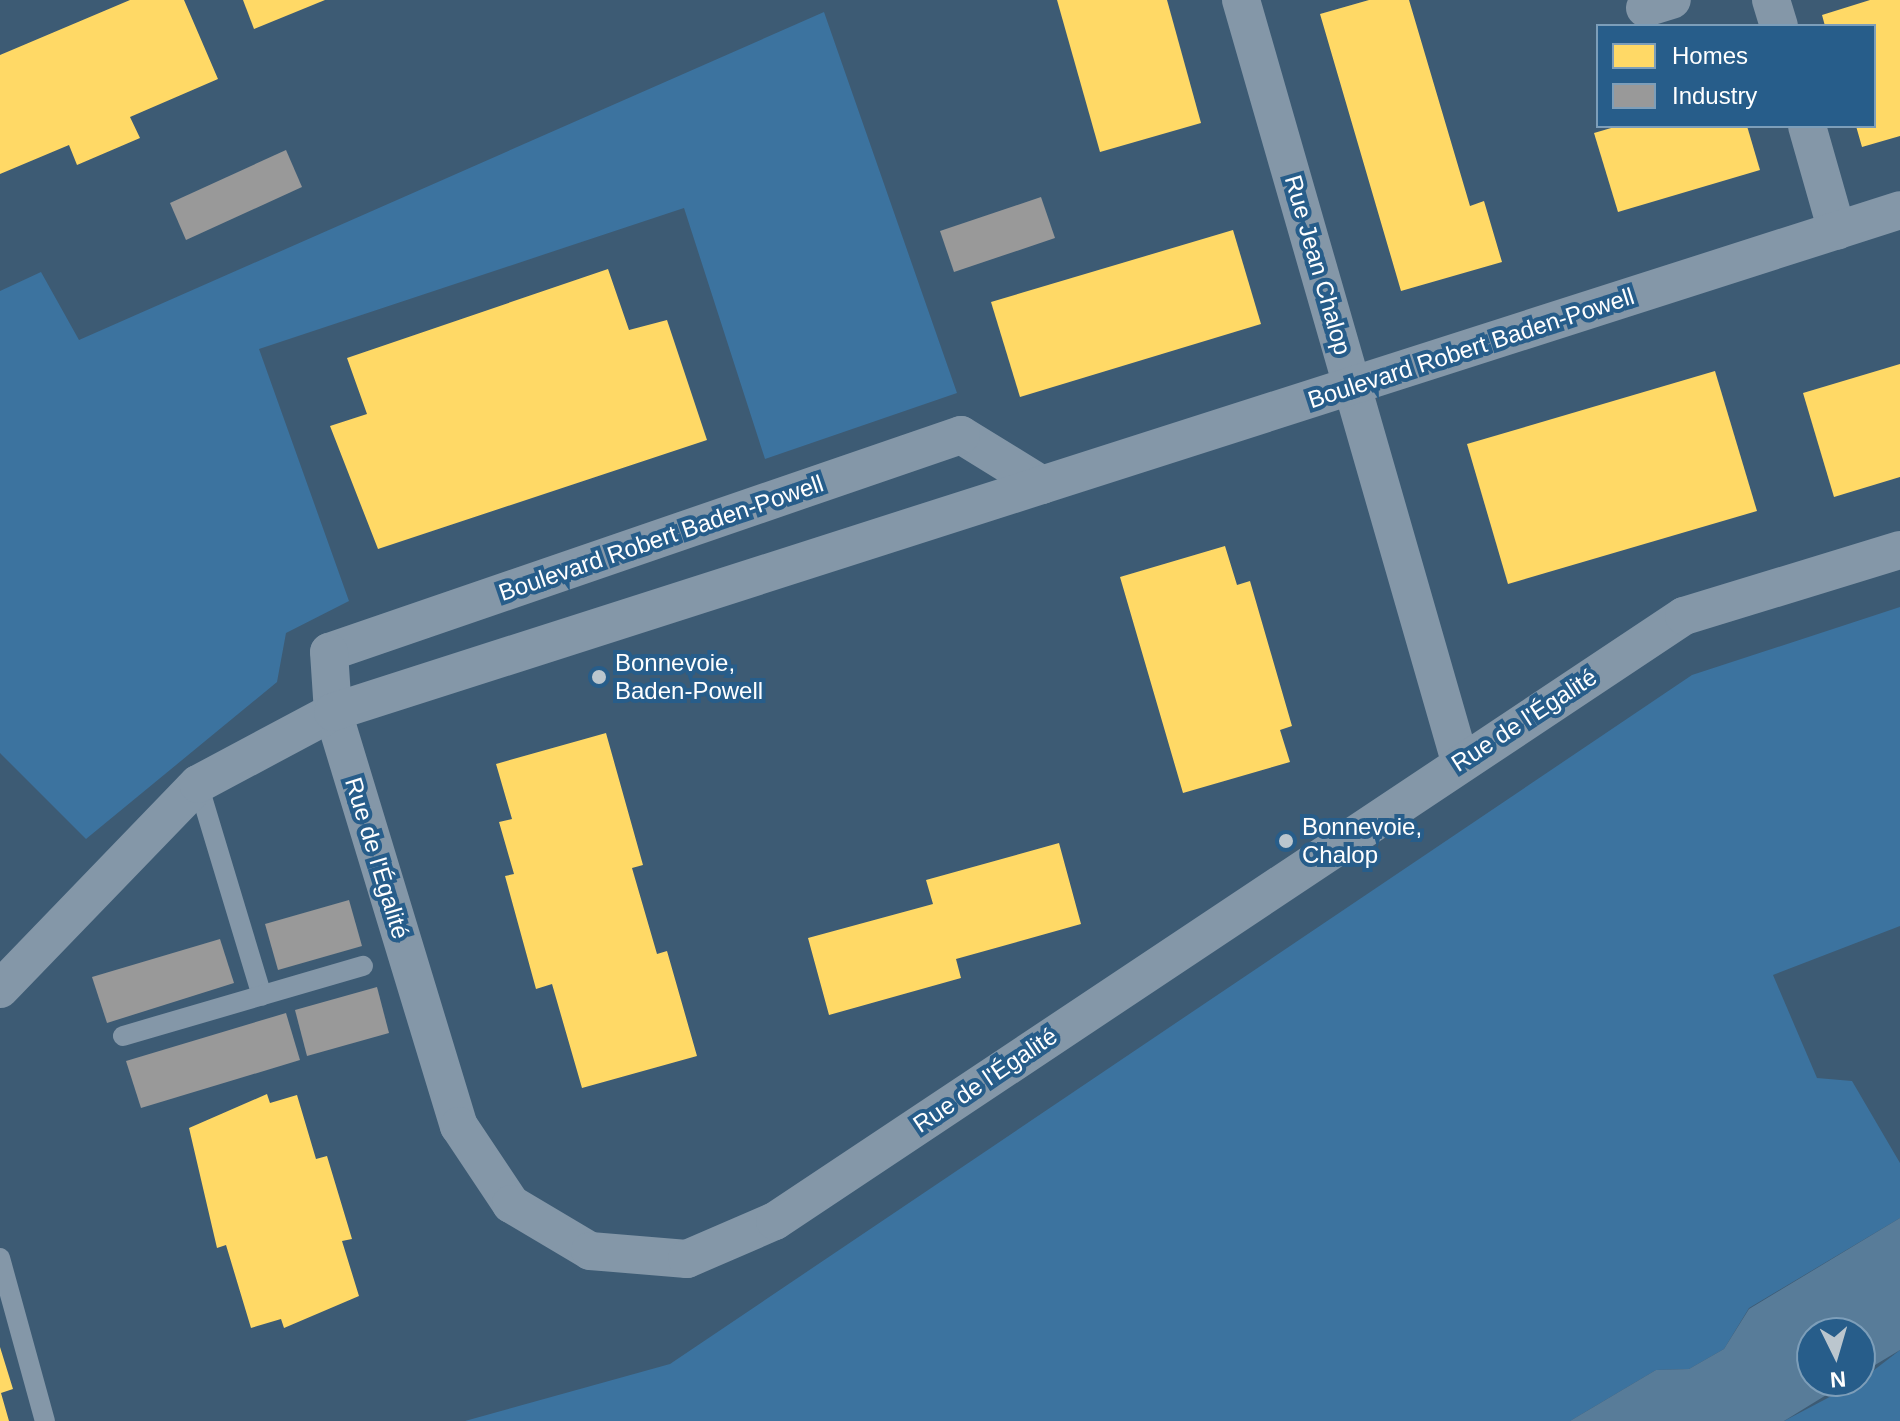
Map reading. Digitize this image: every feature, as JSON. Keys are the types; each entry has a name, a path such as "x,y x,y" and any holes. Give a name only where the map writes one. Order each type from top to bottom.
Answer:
{"street":[{"name":"Rue Jean Chalop","path":"1241,0 1460,761"},
{"path":"1771,0 1778,24"},
{"path":"1808,128 1837,231"},
{"name":"Boulevard Robert Baden-Powell","path":"0,989 198,784 333,712 1900,210"},
{"name":"Boulevard Robert Baden-Powell","path":"333,712 329,652 961,435 1042,485"},
{"name":"Rue de l'Égalité","path":"333,712 459,1126 511,1204 590,1251 687,1259 775,1221 1460,761 1684,616 1900,550"}],"lane":[{"path":"198,784 262,996"},
{"path":"123,1036 363,966"},
{"path":"0,1258 45,1421"}],"shaded area":[{"path":"824,12 957,393 765,459 684,208 259,349 349,601 286,633 277,682 86,839 0,753 0,291 41,272 79,340"},
{"path":"1900,607 1900,926 1773,975 1817,1078 1852,1081 1900,1163 1900,1218 1749,1308 1724,1349 1689,1369 1656,1370 1570,1421 465,1421 670,1364 1692,675"},
{"path":"1900,1218 1900,1350 1876,1364 1876,1317 1796,1317 1796,1397 1823,1397 1784,1421 1570,1421 1656,1370 1689,1369 1724,1349 1749,1309"},
{"path":"1900,1350 1900,1421 1784,1421 1830,1397 1876,1397 1876,1369"}],"building: Homes":[{"path":"130,0 184,0 218,79 130,117 140,138 77,165 69,145 0,174 0,55"},
{"path":"243,0 325,0 254,29"},
{"path":"1057,0 1167,0 1201,123 1100,152"},
{"path":"1369,0 1409,0 1470,206 1484,201 1502,262 1401,291 1320,14"},
{"path":"1870,0 1900,0 1900,136 1862,147 1857,128 1876,128 1876,24 1824,24 1822,15"},
{"path":"1611,128 1748,128 1760,170 1618,212 1594,133"},
{"path":"1233,230 1261,324 1020,397 991,302"},
{"path":"608,269 629,330 667,320 707,440 378,549 330,426 367,414 347,358"},
{"path":"1900,364 1900,477 1834,497 1803,393"},
{"path":"1715,371 1757,511 1508,584 1467,444"},
{"path":"1225,546 1237,585 1250,581 1292,726 1280,730 1290,762 1183,793 1120,577"},
{"path":"606,733 643,865 632,868 657,954 667,951 697,1056 582,1088 552,984 536,989 505,876 514,874 499,822 512,819 496,764"},
{"path":"1059,843 1081,924 956,959 961,978 829,1015 808,938 933,904 926,880"},
{"path":"267,1094 270,1103 297,1095 316,1159 327,1156 352,1239 342,1241 359,1296 284,1328 281,1319 251,1328 226,1245 217,1248 189,1128"},
{"path":"0,1347 13,1389 1,1393 9,1421 0,1421"}],"building: Industry":[{"path":"286,150 302,187 186,240 170,203"},
{"path":"1041,197 1055,238 954,272 940,231"},
{"path":"349,900 362,946 278,970 265,924"},
{"path":"220,939 234,983 107,1023 92,977"},
{"path":"377,987 389,1033 307,1056 295,1010"},
{"path":"286,1013 300,1060 141,1108 126,1061"}],"place":[{"name":"Bonnevoie, Baden-Powell","path":"599,677"},
{"name":"Bonnevoie, Chalop","path":"1286,841"}]}
